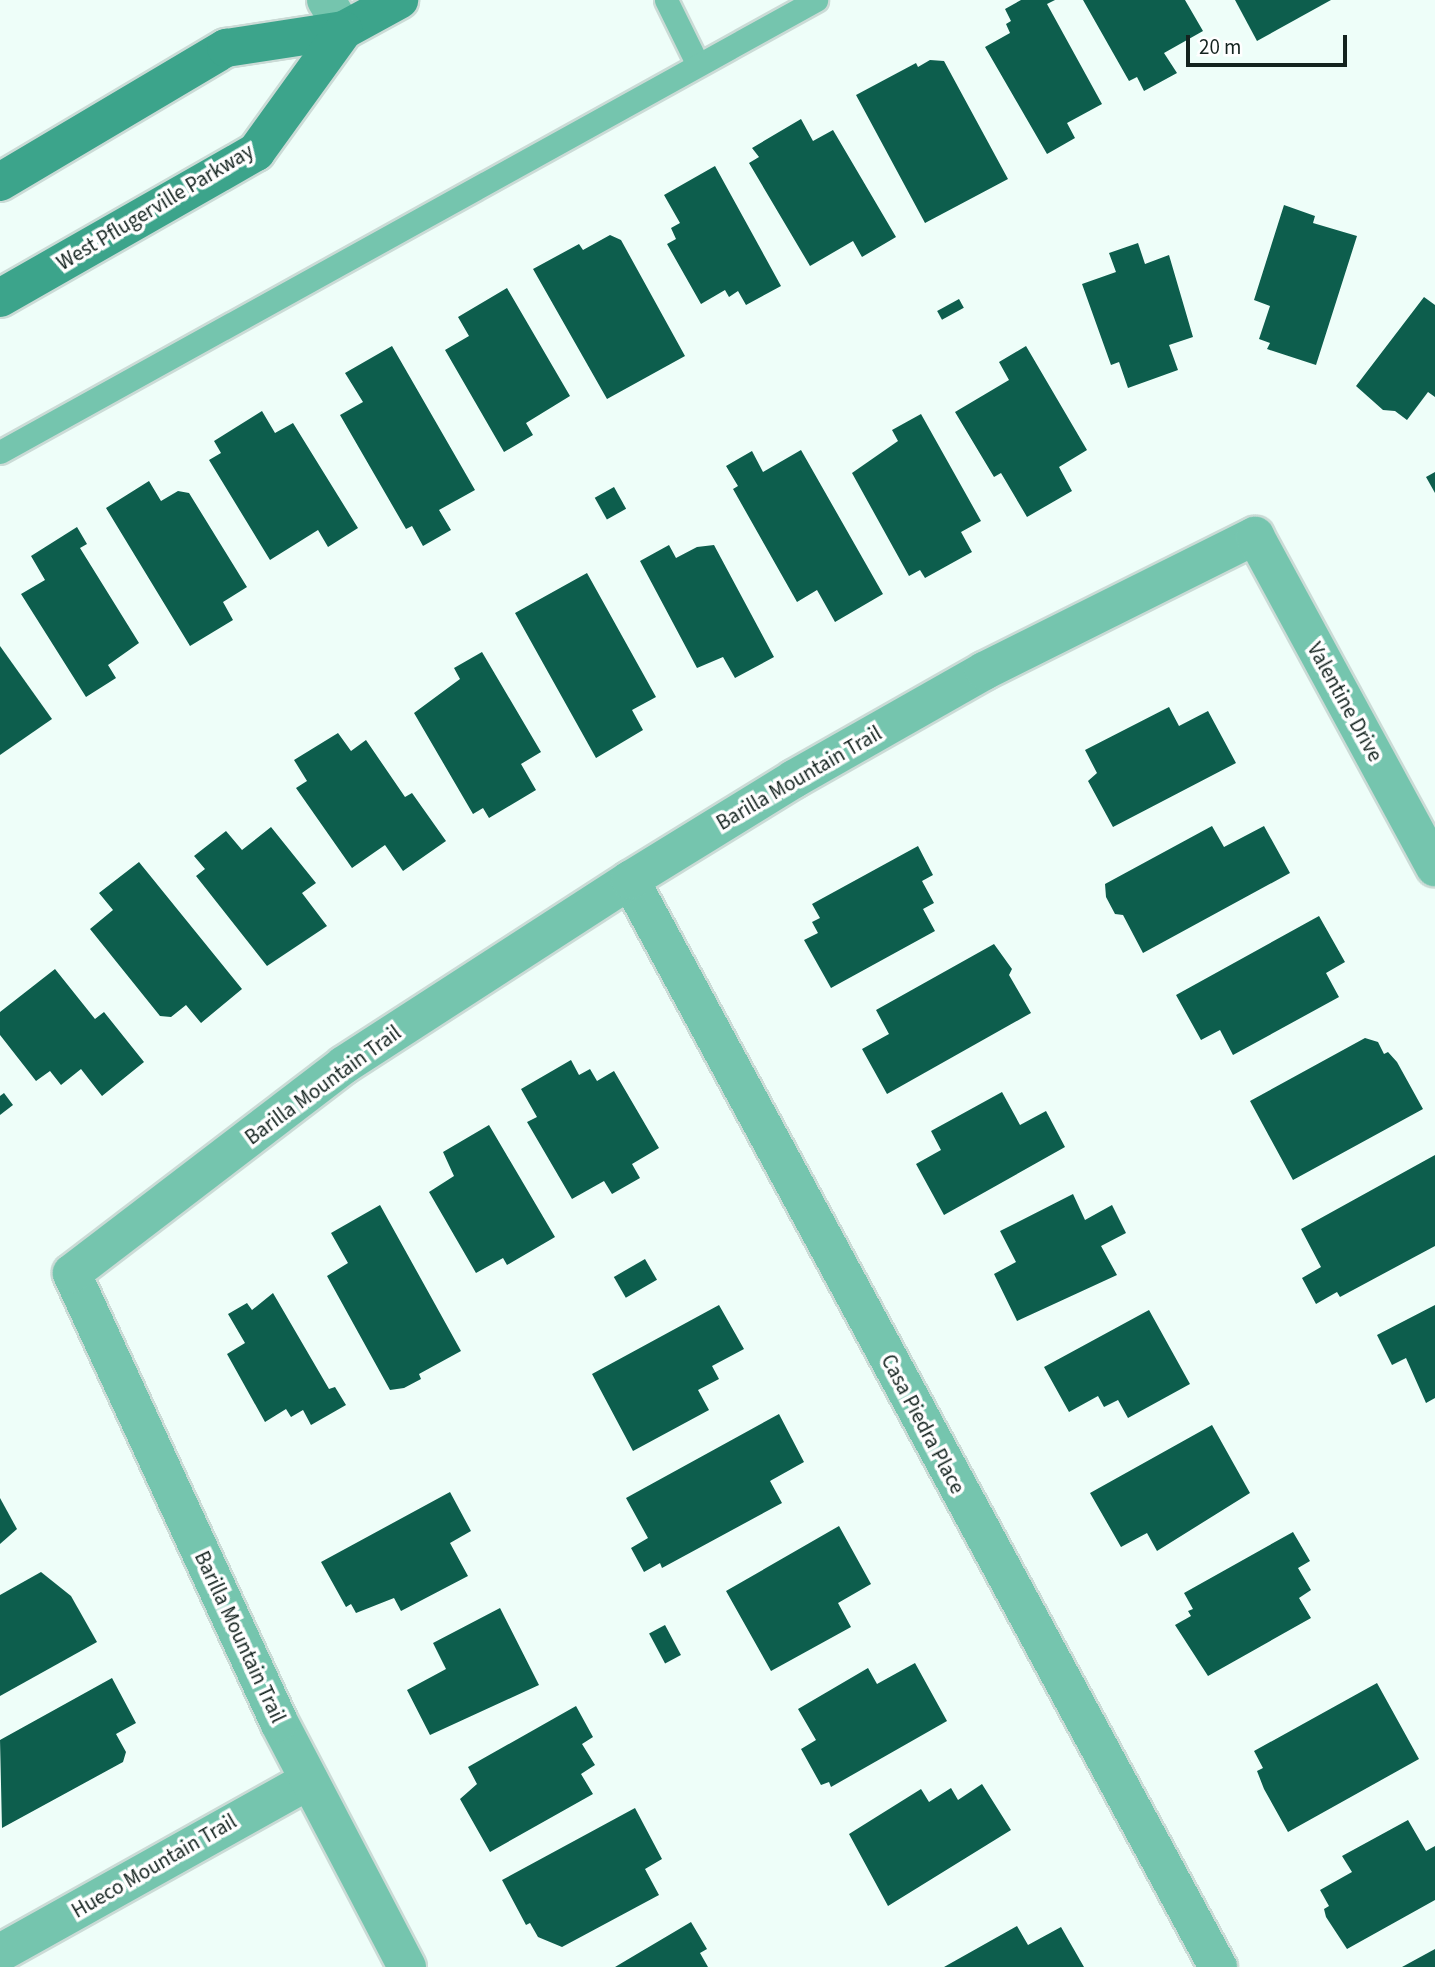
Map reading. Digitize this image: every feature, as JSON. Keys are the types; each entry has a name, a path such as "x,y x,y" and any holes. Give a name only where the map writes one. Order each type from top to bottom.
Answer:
{"main road":[{"name":"West Pflugerville Parkway","path":"0,182 226,48 335,15 399,0"},
{"name":"West Pflugerville Parkway","path":"0,298 256,152 335,15"}],"street":[{"name":"Valentine Drive","path":"1255,537 1435,867"},
{"name":"Barilla Mountain Trail","path":"407,1967 309,1780 72,1273 344,1065 630,880 794,779 985,671 1255,537"},
{"name":"Casa Piedra Place","path":"630,880 1219,1967"},
{"name":"Hueco Mountain Trail","path":"0,1954 309,1780"}],"lane":[{"path":"666,0 698,65"},
{"path":"0,452 816,0"}],"building":[{"path":"1021,0 1055,0 1047,4 1102,104 1067,123 1075,138 1047,154 985,47 1010,33 1006,24 1011,21 1005,9"},
{"path":"1083,0 1185,0 1203,31 1164,53 1177,73 1144,91 1137,77 1129,81"},
{"path":"1235,0 1331,0 1257,41"},
{"path":"930,60 944,61 1008,179 925,223 856,95 916,63 918,67"},
{"path":"801,119 813,141 833,130 896,237 862,257 853,241 810,266 749,163 759,157 752,148"},
{"path":"715,166 781,286 746,305 738,291 729,297 725,290 701,304 667,244 676,239 671,228 680,223 664,195"},
{"path":"1284,205 1315,216 1313,223 1357,236 1316,365 1267,349 1270,343 1259,339 1270,306 1254,300"},
{"path":"610,235 621,240 685,356 607,399 533,269 579,244 583,250"},
{"path":"1138,243 1145,264 1169,255 1193,337 1169,345 1178,370 1128,388 1119,362 1111,365 1082,284 1116,272 1109,253"},
{"path":"507,288 570,396 526,423 533,435 504,452 445,350 469,336 458,317"},
{"path":"1424,297 1435,305 1435,397 1428,392 1407,420 1395,411 1383,410 1356,386"},
{"path":"959,299 964,308 942,320 937,311"},
{"path":"392,346 475,490 439,510 451,530 423,546 412,526 406,529 340,415 363,402 345,373"},
{"path":"1026,346 1087,450 1059,467 1072,491 1027,517 1001,473 994,477 955,412 1009,380 999,362"},
{"path":"262,411 275,433 293,423 358,528 328,547 318,530 270,560 209,460 221,453 214,441"},
{"path":"921,414 981,521 961,532 972,552 925,578 920,570 909,576 852,473 898,441 892,430"},
{"path":"801,450 883,594 835,622 817,590 797,602 733,489 738,486 726,466 752,451 763,472"},
{"path":"1435,472 1435,493 1426,477"},
{"path":"149,481 161,501 178,491 189,493 247,587 223,602 233,620 190,646 106,508"},
{"path":"614,487 626,509 607,520 595,498"},
{"path":"77,527 87,544 80,548 139,643 108,665 116,678 86,697 21,594 45,580 31,556"},
{"path":"669,545 676,558 697,547 714,545 774,657 735,678 723,657 697,668 640,561"},
{"path":"587,573 656,697 632,710 643,730 596,758 515,613"},
{"path":"0,646 52,719 0,755"},
{"path":"482,652 541,752 521,764 536,790 489,818 483,808 473,814 414,713 460,679 454,668"},
{"path":"1169,707 1179,726 1208,711 1236,763 1113,827 1088,781 1097,773 1085,750"},
{"path":"338,733 351,751 366,740 405,797 412,793 446,841 403,871 385,845 352,868 296,788 307,781 294,760"},
{"path":"1212,826 1224,847 1264,826 1290,873 1143,953 1123,915 1115,914 1106,897 1105,884"},
{"path":"271,827 316,883 302,893 327,926 267,966 196,876 205,869 194,856 226,831 242,850"},
{"path":"918,846 933,875 922,881 934,903 923,909 935,931 831,988 804,940 818,933 812,922 820,918 812,904"},
{"path":"139,862 242,989 201,1023 186,1005 171,1017 160,1016 90,929 113,910 99,893"},
{"path":"1319,916 1345,962 1326,973 1339,997 1233,1055 1220,1030 1201,1040 1176,995"},
{"path":"994,944 1012,969 1009,975 1031,1013 887,1094 862,1049 889,1034 876,1010"},
{"path":"55,969 95,1019 104,1012 144,1062 102,1096 81,1069 61,1085 50,1071 36,1081 0,1035 0,1012"},
{"path":"1365,1038 1378,1042 1384,1054 1388,1052 1397,1062 1423,1109 1293,1180 1250,1101"},
{"path":"571,1060 579,1075 590,1069 597,1081 614,1071 659,1148 632,1164 640,1178 612,1194 604,1181 572,1199 527,1122 537,1117 521,1089"},
{"path":"1002,1092 1020,1125 1046,1111 1065,1147 944,1215 916,1164 941,1150 931,1131"},
{"path":"4,1093 13,1105 0,1115 0,1096"},
{"path":"489,1125 555,1237 507,1265 503,1258 476,1273 429,1192 454,1176 443,1152"},
{"path":"1435,1155 1435,1246 1340,1297 1337,1292 1316,1304 1302,1278 1321,1267 1301,1229"},
{"path":"1073,1194 1085,1220 1112,1205 1126,1233 1101,1246 1117,1275 1017,1321 994,1274 1016,1262 1000,1231"},
{"path":"380,1205 461,1351 419,1374 421,1379 404,1388 390,1390 327,1276 348,1263 331,1233"},
{"path":"645,1259 657,1280 626,1298 614,1277"},
{"path":"273,1293 329,1389 335,1387 346,1405 311,1425 303,1410 291,1417 286,1409 265,1422 227,1354 245,1343 228,1314 247,1303 252,1310"},
{"path":"719,1305 744,1349 712,1366 719,1379 698,1390 709,1410 633,1451 592,1374"},
{"path":"1435,1305 1435,1398 1426,1403 1406,1358 1392,1365 1377,1335"},
{"path":"1149,1310 1190,1384 1128,1418 1118,1400 1104,1407 1098,1396 1069,1412 1044,1367"},
{"path":"779,1414 804,1462 770,1481 782,1503 662,1568 660,1563 644,1572 631,1548 648,1538 626,1498"},
{"path":"1212,1425 1250,1493 1157,1551 1147,1533 1121,1547 1090,1493"},
{"path":"450,1492 471,1531 450,1543 468,1576 401,1611 394,1598 356,1613 351,1604 346,1607 321,1562"},
{"path":"0,1498 17,1529 0,1544"},
{"path":"839,1526 871,1584 838,1603 851,1627 771,1671 726,1591"},
{"path":"1293,1532 1310,1561 1298,1568 1311,1590 1299,1598 1311,1618 1208,1676 1175,1625 1191,1616 1188,1611 1193,1609 1184,1593"},
{"path":"41,1572 71,1596 97,1642 0,1696 0,1595"},
{"path":"500,1608 539,1685 430,1735 407,1690 446,1669 433,1643"},
{"path":"665,1625 681,1655 665,1663 649,1633"},
{"path":"915,1663 947,1721 831,1787 829,1782 821,1785 801,1749 816,1740 798,1709 868,1668 877,1684"},
{"path":"112,1678 136,1723 116,1734 126,1752 123,1762 2,1828 0,1740"},
{"path":"1377,1683 1419,1759 1288,1832 1264,1789 1257,1771 1263,1768 1254,1751"},
{"path":"576,1706 593,1737 582,1744 595,1765 581,1774 593,1794 490,1852 460,1799 477,1784 468,1767"},
{"path":"982,1784 1011,1830 888,1906 849,1834 921,1789 929,1802 951,1788 958,1800"},
{"path":"635,1808 662,1859 645,1869 659,1895 562,1947 538,1937 530,1923 526,1925 502,1880"},
{"path":"1408,1820 1426,1851 1435,1846 1435,1900 1347,1949 1326,1917 1324,1909 1329,1906 1320,1890 1352,1872 1342,1856"},
{"path":"691,1922 707,1949 700,1953 708,1967 615,1967"},
{"path":"1017,1926 1028,1945 1061,1927 1084,1967 944,1967"},
{"path":"1435,1949 1435,1967 1402,1967"}]}
